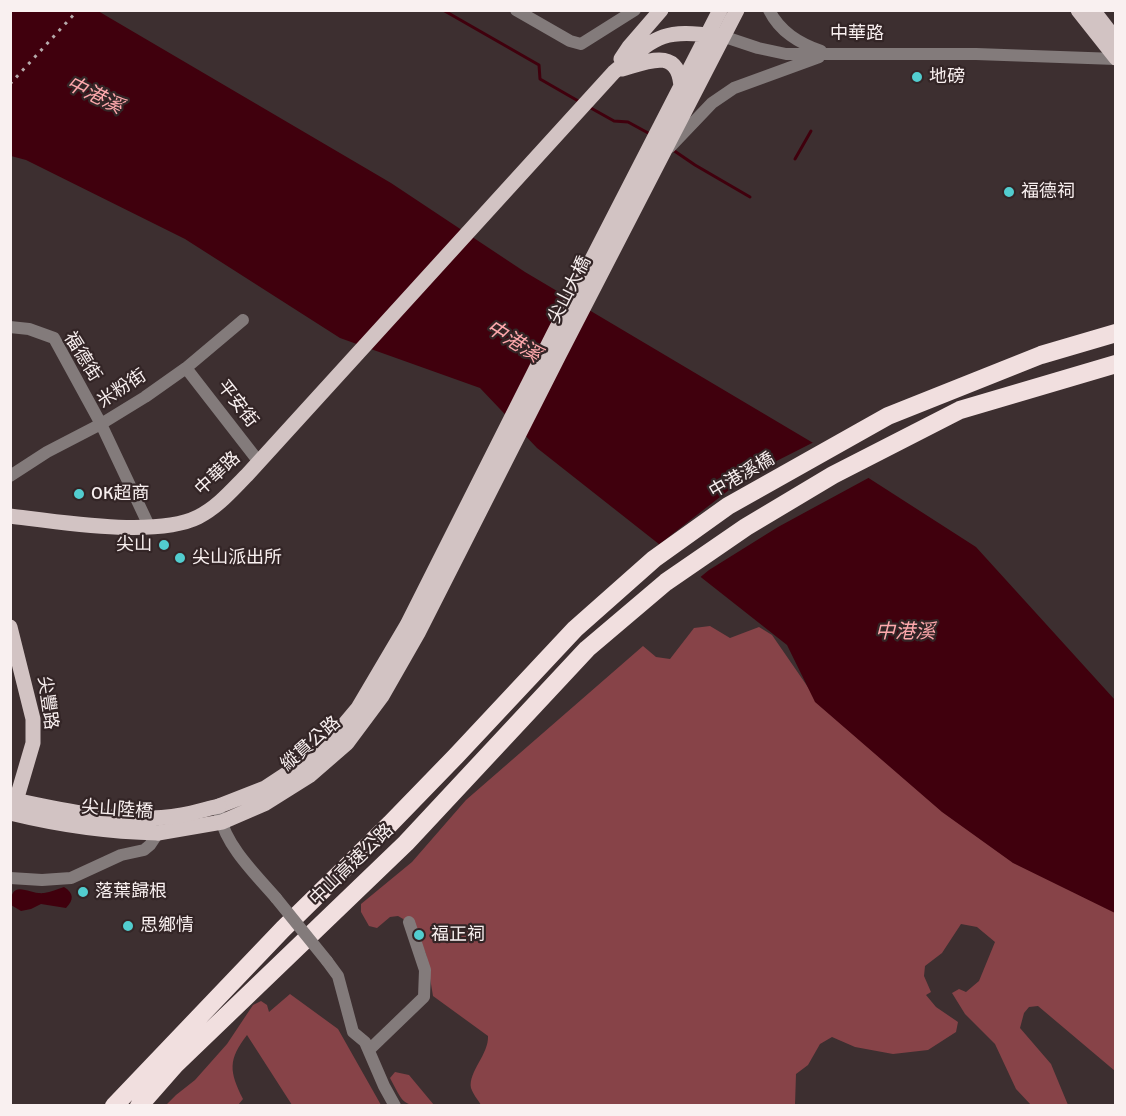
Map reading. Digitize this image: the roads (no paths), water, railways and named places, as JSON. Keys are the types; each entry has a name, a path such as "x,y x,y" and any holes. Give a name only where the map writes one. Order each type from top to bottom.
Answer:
{"highway":[{"name":"中港溪橋","path":"456,756 575,629 654,560 728,506 888,416 1041,355 1116,333"},
{"name":"中山高速公路","path":"139,1106 175,1065 406,843 587,649 666,582 746,527 832,475 960,410 1116,364"},
{"name":"中山高速公路","path":"114,1106 283,929 456,756"}],"main road":[{"path":"614,72 629,47 662,10"},
{"path":"687,92 720,10"},
{"path":"687,92 725,37 737,10"},
{"path":"1078,10 1116,58"},
{"path":"1093,10 1116,40"},
{"name":"中華路","path":"10,516 150,528 176,525 216,506 259,462 614,72 653,40 667,34 685,33 725,37"},
{"path":"614,72 656,60 665,60 676,65 687,92"},
{"name":"尖山大橋","path":"411,632 659,159 687,92"},
{"name":"尖山大橋","path":"411,632 553,335 687,92"},
{"name":"尖豐路","path":"10,627 33,719 33,743 10,820"},
{"name":"縱貫公路","path":"219,806 265,788 309,759 332,739 358,708 411,632"},
{"name":"縱貫公路","path":"222,822 266,803 309,776 347,743 382,696 411,632"},
{"name":"尖山陸橋","path":"10,799 90,816 137,819 181,815 219,806"},
{"name":"尖山陸橋","path":"10,813 51,823 117,832 158,833 222,822"}],"street":[{"path":"516,10 570,41 581,44 634,10"},
{"path":"769,10 784,31 801,44 828,54"},
{"name":"中華路","path":"725,37 786,54 976,54 1116,58"},
{"path":"659,159 712,103 734,88 828,54"},
{"name":"米粉街","path":"10,476 47,452 101,424 186,368 243,320"},
{"name":"福德街","path":"10,327 29,329 54,338 101,424 150,528"},
{"name":"平安街","path":"186,368 259,462"},
{"path":"219,806 222,822 240,856 338,976 353,1032 365,1042 395,1106"},
{"path":"10,878 42,880 71,878 121,855 144,850 158,833"},
{"path":"369,1050 424,997 425,970 408,922"}],"water":[{"name":"中港溪","path":"11,11 98,11 391,183 525,272 825,450 976,547 1115,700 1115,913 1013,863 942,812 815,702 787,645 537,448 480,388 340,338 185,239 26,160 11,156"},
{"path":"64,887 72,897 66,908 41,904 21,911 11,905 12,897 17,889 44,893"}],"waterway":[{"path":"443,10 539,65 540,79 580,102"},
{"path":"589,107 614,121 628,122 650,134"},
{"path":"795,159 811,131"},
{"path":"673,150 750,197"}],"railway":[{"path":"10,84 78,10"}],"place":[{"name":"地磅","path":"917,77"},
{"name":"福德祠","path":"1009,192"},
{"name":"OK超商","path":"79,494"},
{"name":"尖山","path":"164,545"},
{"name":"尖山派出所","path":"180,558"},
{"name":"落葉歸根","path":"83,892"},
{"name":"思鄉情","path":"128,926"},
{"name":"福正祠","path":"419,935"}]}
